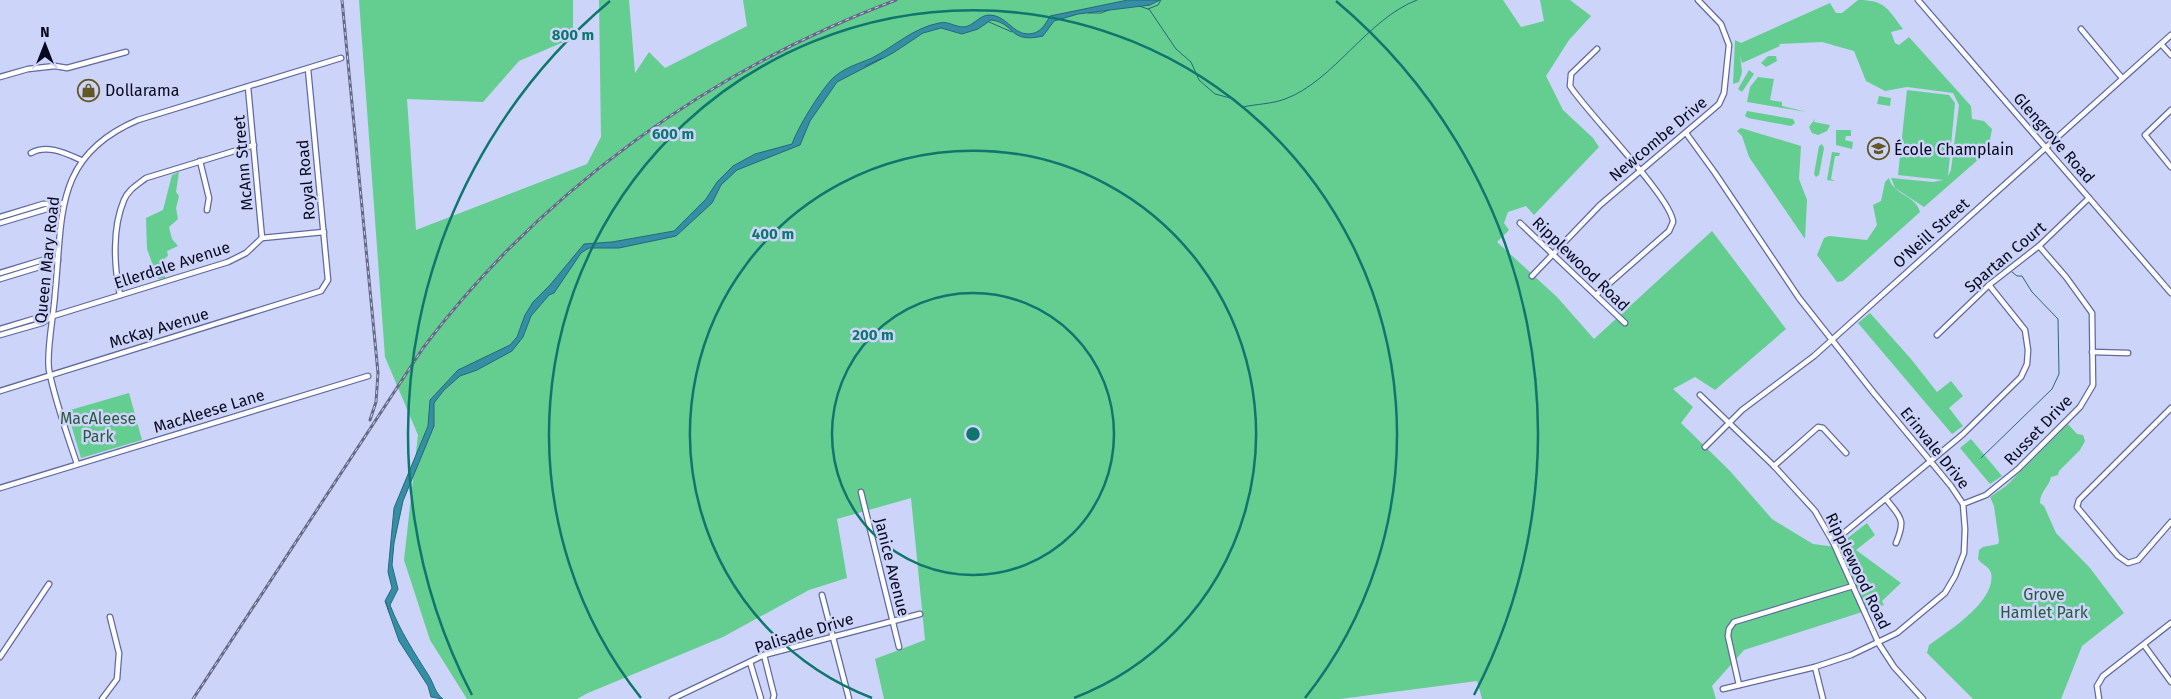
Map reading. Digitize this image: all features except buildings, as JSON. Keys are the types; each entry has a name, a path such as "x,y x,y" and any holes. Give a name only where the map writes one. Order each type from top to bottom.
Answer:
{"street":[{"name":"Newcombe Drive","path":"1532,276 1582,222 1719,104 1724,93 1729,45 1721,24 1698,0"},
{"name":"Glengrove Road","path":"1918,0 2171,293"},
{"path":"2081,29 2122,78"},
{"name":"O'Neill Street","path":"1705,447 1728,424 1833,339 2045,146 2171,35"},
{"path":"2161,44 2171,55"},
{"path":"1596,296 1672,227 1671,213 1640,171 1570,86 1571,74 1597,49"},
{"path":"0,76 28,69 55,66 66,68 126,52"},
{"name":"Queen Mary Road","path":"77,464 49,367 64,203 73,174 81,160 94,146 122,127 138,120 341,58"},
{"name":"Royal Road","path":"308,69 328,280 324,288"},
{"name":"McAnn Street","path":"248,87 262,238"},
{"path":"2171,110 2145,135 2171,167"},
{"name":"Erinvale Drive","path":"1686,133 1716,173 1799,298 1873,392 1932,460 1962,504 1965,529 1964,553 1945,594 1897,634 1878,644 1815,667 1723,689"},
{"path":"120,294 116,253 119,216 124,200 132,189 146,178 254,144"},
{"path":"31,153 38,149 48,149 81,160"},
{"path":"200,161 209,198 207,210"},
{"name":"Spartan Court","path":"1937,334 1989,285 2040,246 2089,198"},
{"path":"0,217 43,204 64,203"},
{"path":"0,223 47,209 52,205"},
{"name":"Ripplewood Road","path":"1520,222 1625,323"},
{"path":"262,238 324,232"},
{"name":"Ellerdale Avenue","path":"0,329 40,317 53,316 228,262 246,253 262,238"},
{"name":"Russet Drive","path":"1962,504 1986,496 2003,483 2080,407 2093,386 2093,319 2090,307 2040,246"},
{"path":"0,273 46,259 52,261"},
{"path":"0,279 58,260"},
{"path":"1834,542 1962,435 2021,378 2027,364 2028,350 2025,330 1989,285"},
{"name":"McKay Avenue","path":"0,391 318,293 324,288"},
{"name":"Ellerdale Avenue","path":"0,335 42,323 53,316"},
{"path":"2092,352 2128,353"},
{"name":"MacAleese Lane","path":"0,488 368,376"},
{"name":"Ripplewood Road","path":"1700,396 1774,466 1815,511 1834,542 1878,644 1894,667 1923,699"},
{"path":"2171,408 2079,500 2077,507 2118,556 2128,563 2138,560 2171,522"},
{"path":"1774,466 1818,427 1823,428 1846,453"},
{"name":"Janice Avenue","path":"860,492 899,647"},
{"path":"1886,499 1900,516 1903,527 1896,543"},
{"path":"0,657 49,584"},
{"path":"1739,685 1728,636 1729,629 1734,622 1853,586"},
{"path":"822,595 849,699"},
{"name":"Palisade Drive","path":"672,699 764,655 833,635 920,614"},
{"path":"102,699 117,679 119,653 110,617"},
{"path":"2099,699 2097,686 2100,680 2171,623"},
{"path":"2144,645 2171,682"},
{"path":"764,655 774,695 773,699"},
{"path":"750,662 761,699"},
{"path":"1815,667 1823,699"}],"green space":[{"path":"359,0 573,0 573,38 519,61 483,102 407,99 416,230 587,164 601,137 599,0 629,0 635,73 649,52 665,68 747,26 743,0 1503,0 1521,27 1544,21 1540,0 1570,0 1591,16 1569,40 1546,76 1563,110 1593,138 1599,147 1534,215 1526,206 1508,212 1504,223 1509,230 1497,242 1557,297 1594,339 1712,231 1786,329 1715,390 1695,377 1673,389 1693,407 1681,423 1730,471 1772,519 1813,544 1836,547 1867,523 1875,535 1856,550 1901,583 1882,601 1884,605 1744,650 1712,686 1716,699 1482,699 1477,681 1340,699 884,699 875,659 925,640 911,498 837,519 847,578 809,590 723,637 577,699 467,699 430,640 404,560 418,435 385,357"},
{"path":"1858,0 1867,0 1885,7 1903,29 1891,32 1895,43 1899,45 1909,37 1971,106 1972,119 1984,121 1992,129 1988,151 1924,207 1895,188 1891,178 1933,182 1943,180 1898,175 1907,90 1949,95 1955,103 1948,176 1951,170 1959,105 1953,93 1907,87 1885,91 1866,81 1854,51 1822,42 1779,44 1780,46 1742,63 1740,55 1742,72 1739,82 1733,84 1735,40 1741,43 1830,3 1836,13 1842,13"},
{"path":"1768,56 1776,56 1777,61 1766,67 1761,63"},
{"path":"1749,70 1754,74 1742,92 1738,89"},
{"path":"1758,77 1774,79 1770,100 1782,102 1782,106 1807,112 1747,102 1750,87"},
{"path":"1879,96 1891,98 1890,106 1877,104"},
{"path":"1747,111 1793,119 1795,123 1791,126 1748,118 1745,116"},
{"path":"1815,119 1814,122 1830,125 1827,131 1818,135 1812,133 1809,127"},
{"path":"1741,128 1801,146 1799,179 1807,200 1805,239 1749,157 1742,136 1737,131"},
{"path":"1836,130 1851,130 1851,136 1846,136 1845,140 1853,142 1852,149 1836,145"},
{"path":"1822,144 1824,148 1819,175 1816,177 1814,174 1819,146"},
{"path":"1832,152 1840,153 1839,156 1835,156 1831,179 1835,181 1827,180"},
{"path":"179,172 176,192 179,196 176,208 178,219 169,227 172,239 178,246 167,251 165,278 158,279 147,249 146,218 163,210 172,175"},
{"path":"1889,178 1895,188 1918,206 1920,212 1843,281 1837,282 1817,255 1824,238 1829,236 1867,240 1877,225 1873,205 1881,201 1885,182"},
{"path":"1870,313 1911,359 1937,392 1951,381 1963,396 1949,408 1963,426 1952,434 1858,323"},
{"name":"MacAleese Park","path":"129,393 142,440 81,458 67,411"},
{"name":"Grove Hamlet Park","path":"2068,424 2077,434 2083,435 2085,441 2080,450 2059,471 2058,475 2051,477 2041,495 2040,503 2044,506 2056,533 2090,568 2124,613 2082,646 2061,699 1973,699 1927,653 1929,645 1969,615 1979,605 1991,584 1990,571 1978,559 1979,550 1983,547 1998,544 1999,541 1994,506 1990,497 2006,486"},
{"path":"1971,439 2002,476 1990,484 1960,448"}],"shaded area":[{"path":"1128,0 1160,0 1150,5 1078,14 1054,21 1043,36 1032,38 1018,35 1005,25 991,20 978,29 962,34 941,28 923,33 893,53 837,82 810,121 800,145 737,170 721,185 712,203 676,236 619,248 589,248 581,253 554,293 549,295 531,316 523,337 512,351 477,370 460,376 444,390 434,403 434,426 403,501 394,543 392,565 398,589 390,605 398,624 436,691 443,699 431,697 428,686 399,641 385,601 392,588 388,572 394,508 428,426 430,400 458,370 510,345 517,337 525,315 533,302 550,285 584,244 612,242 674,231 706,199 717,182 733,166 755,154 792,144 821,93 836,75 872,58 921,29 943,22 964,27 988,15 1000,18 1022,33 1032,34 1042,28 1050,16"}],"waterway":[{"path":"1148,9 1158,5 1161,0"},
{"path":"1149,9 1176,49 1191,62 1199,80 1215,94 1234,99 1243,107 1280,101 1303,90 1319,79 1382,21 1399,9 1417,0"},
{"path":"1139,6 1148,9"},
{"path":"1088,13 1101,13 1109,10"},
{"path":"989,22 1012,32"},
{"path":"865,66 882,58"},
{"path":"1981,458 2052,389 2059,374 2058,319 2032,292 2022,276 2017,276 2012,272"},
{"path":"386,602 389,612"}],"railway":[{"path":"342,0 378,373 376,402 370,420"},
{"path":"193,699 423,348 470,291 521,237 576,187 635,141 697,99 761,61 828,28 896,0"}],"place":[{"name":"Dollarama","path":"89,90"},
{"name":"École Champlain","path":"1878,149"}]}
